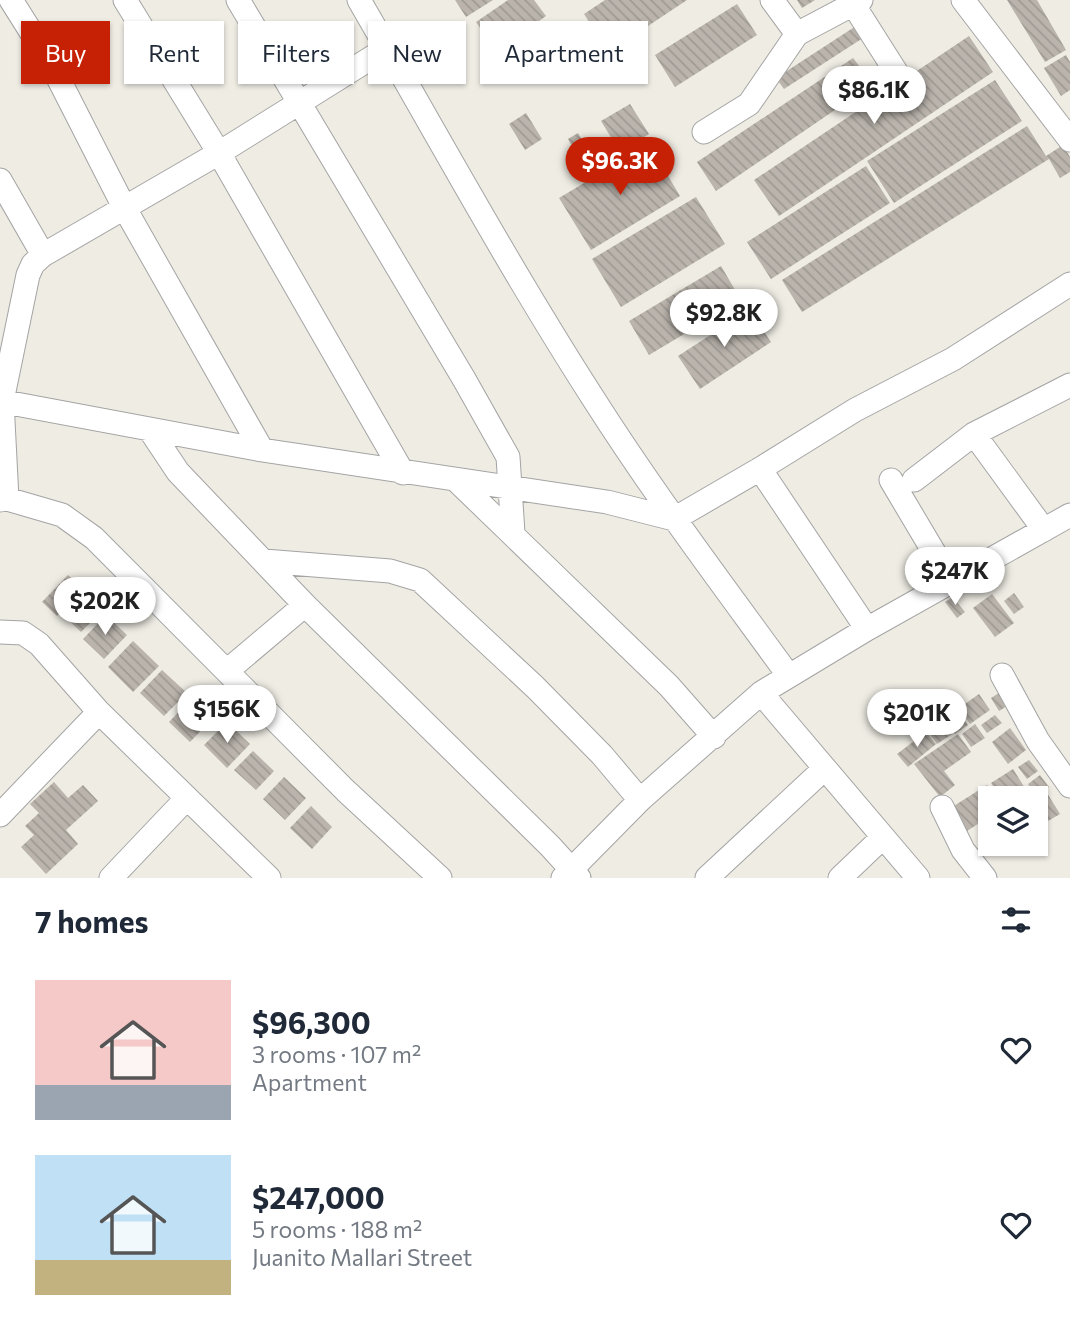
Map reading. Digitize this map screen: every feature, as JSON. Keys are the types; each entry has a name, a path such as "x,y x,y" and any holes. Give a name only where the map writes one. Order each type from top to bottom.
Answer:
{"street":[{"path":"11,0 50,62 124,207 262,450"},
{"path":"125,0 219,153 403,472"},
{"path":"238,0 508,457 513,533"},
{"path":"359,0 371,21"},
{"path":"772,0 797,34"},
{"path":"963,0 1070,140"},
{"path":"704,132 749,104 797,34 857,2 898,75"},
{"path":"368,60 219,153 43,254 33,264 28,275 1,401 3,499 62,515 93,538 228,670 346,791 440,878"},
{"path":"408,84 593,400 674,519 789,676"},
{"path":"0,180 43,254"},
{"path":"1,401 262,450 607,502 674,519 855,410 953,359 1070,284"},
{"path":"951,581 902,480 974,434 1068,391"},
{"path":"150,430 178,472 305,604 550,846 571,875 640,800 761,693 867,629 1070,515"},
{"path":"974,434 1044,530"},
{"path":"760,469 867,629"},
{"path":"456,480 669,686 714,737"},
{"path":"264,561 390,571 420,580 535,687 603,755 640,800"},
{"path":"228,670 305,604"},
{"path":"0,632 23,633 39,644 99,712 269,878"},
{"path":"1002,675 1038,741 1070,786"},
{"path":"761,693 918,878"},
{"path":"0,815 99,712"},
{"path":"707,878 824,769"},
{"path":"111,878 187,798"},
{"path":"942,807 956,838 985,878"},
{"path":"840,878 883,837"}],"building":[{"path":"455,0 493,0 466,17"},
{"path":"508,0 534,0 546,16 539,21 480,21 480,28 476,22"},
{"path":"605,0 687,0 648,26 648,21 589,21 584,14"},
{"path":"797,0 815,0 802,8"},
{"path":"1007,0 1037,0 1066,50 1045,62"},
{"path":"737,4 757,35 675,87 655,55"},
{"path":"856,26 863,38 784,89 776,78"},
{"path":"969,36 993,72 779,216 754,180"},
{"path":"1066,55 1070,62 1070,90 1061,96 1044,68"},
{"path":"853,58 873,84 716,191 697,162"},
{"path":"995,80 1022,121 894,203 867,161"},
{"path":"630,104 649,134 620,152 601,121"},
{"path":"526,113 542,139 525,150 509,124"},
{"path":"1027,126 1046,156 1063,145 1070,157 1070,172 1060,178 1049,159 802,312 782,280"},
{"path":"578,133 589,151 578,157 568,139"},
{"path":"649,144 680,196 591,250 559,198"},
{"path":"866,166 890,203 771,279 747,242"},
{"path":"696,197 725,244 621,307 592,259"},
{"path":"721,266 741,300 649,355 629,321"},
{"path":"749,310 771,342 700,389 678,356"},
{"path":"68,575 83,589 57,616 42,602"},
{"path":"1014,593 1024,607 1014,614 1004,601"},
{"path":"83,594 101,612 81,632 63,615"},
{"path":"992,594 1014,623 995,637 973,608"},
{"path":"953,597 965,612 957,618 945,602"},
{"path":"106,615 127,635 104,659 83,639"},
{"path":"133,641 159,666 133,692 108,667"},
{"path":"162,670 187,693 164,716 140,693"},
{"path":"1007,688 1015,701 999,711 991,698"},
{"path":"979,694 990,710 970,724 959,708"},
{"path":"192,698 213,718 190,742 169,722"},
{"path":"958,711 968,725 955,734 945,720"},
{"path":"995,715 1002,723 987,733 981,725"},
{"path":"942,721 952,734 937,744 928,732"},
{"path":"227,722 250,744 227,768 204,745"},
{"path":"975,724 985,738 971,747 962,734"},
{"path":"1010,728 1026,750 1008,764 992,742"},
{"path":"926,732 936,744 908,767 897,754"},
{"path":"958,734 971,752 944,771 955,785 940,797 914,764"},
{"path":"253,751 274,771 256,790 234,770"},
{"path":"1029,760 1038,771 1027,779 1018,767"},
{"path":"1013,769 1024,786 993,786 991,783"},
{"path":"1040,775 1049,787 1029,786 1028,784"},
{"path":"284,777 306,798 285,820 263,799"},
{"path":"54,782 68,798 83,785 98,801 66,830 78,844 46,874 21,847 34,835 25,826 39,813 30,804"},
{"path":"978,791 978,824 964,833 949,809"},
{"path":"1048,795 1060,814 1048,821"},
{"path":"311,806 332,827 312,849 290,828"}]}
